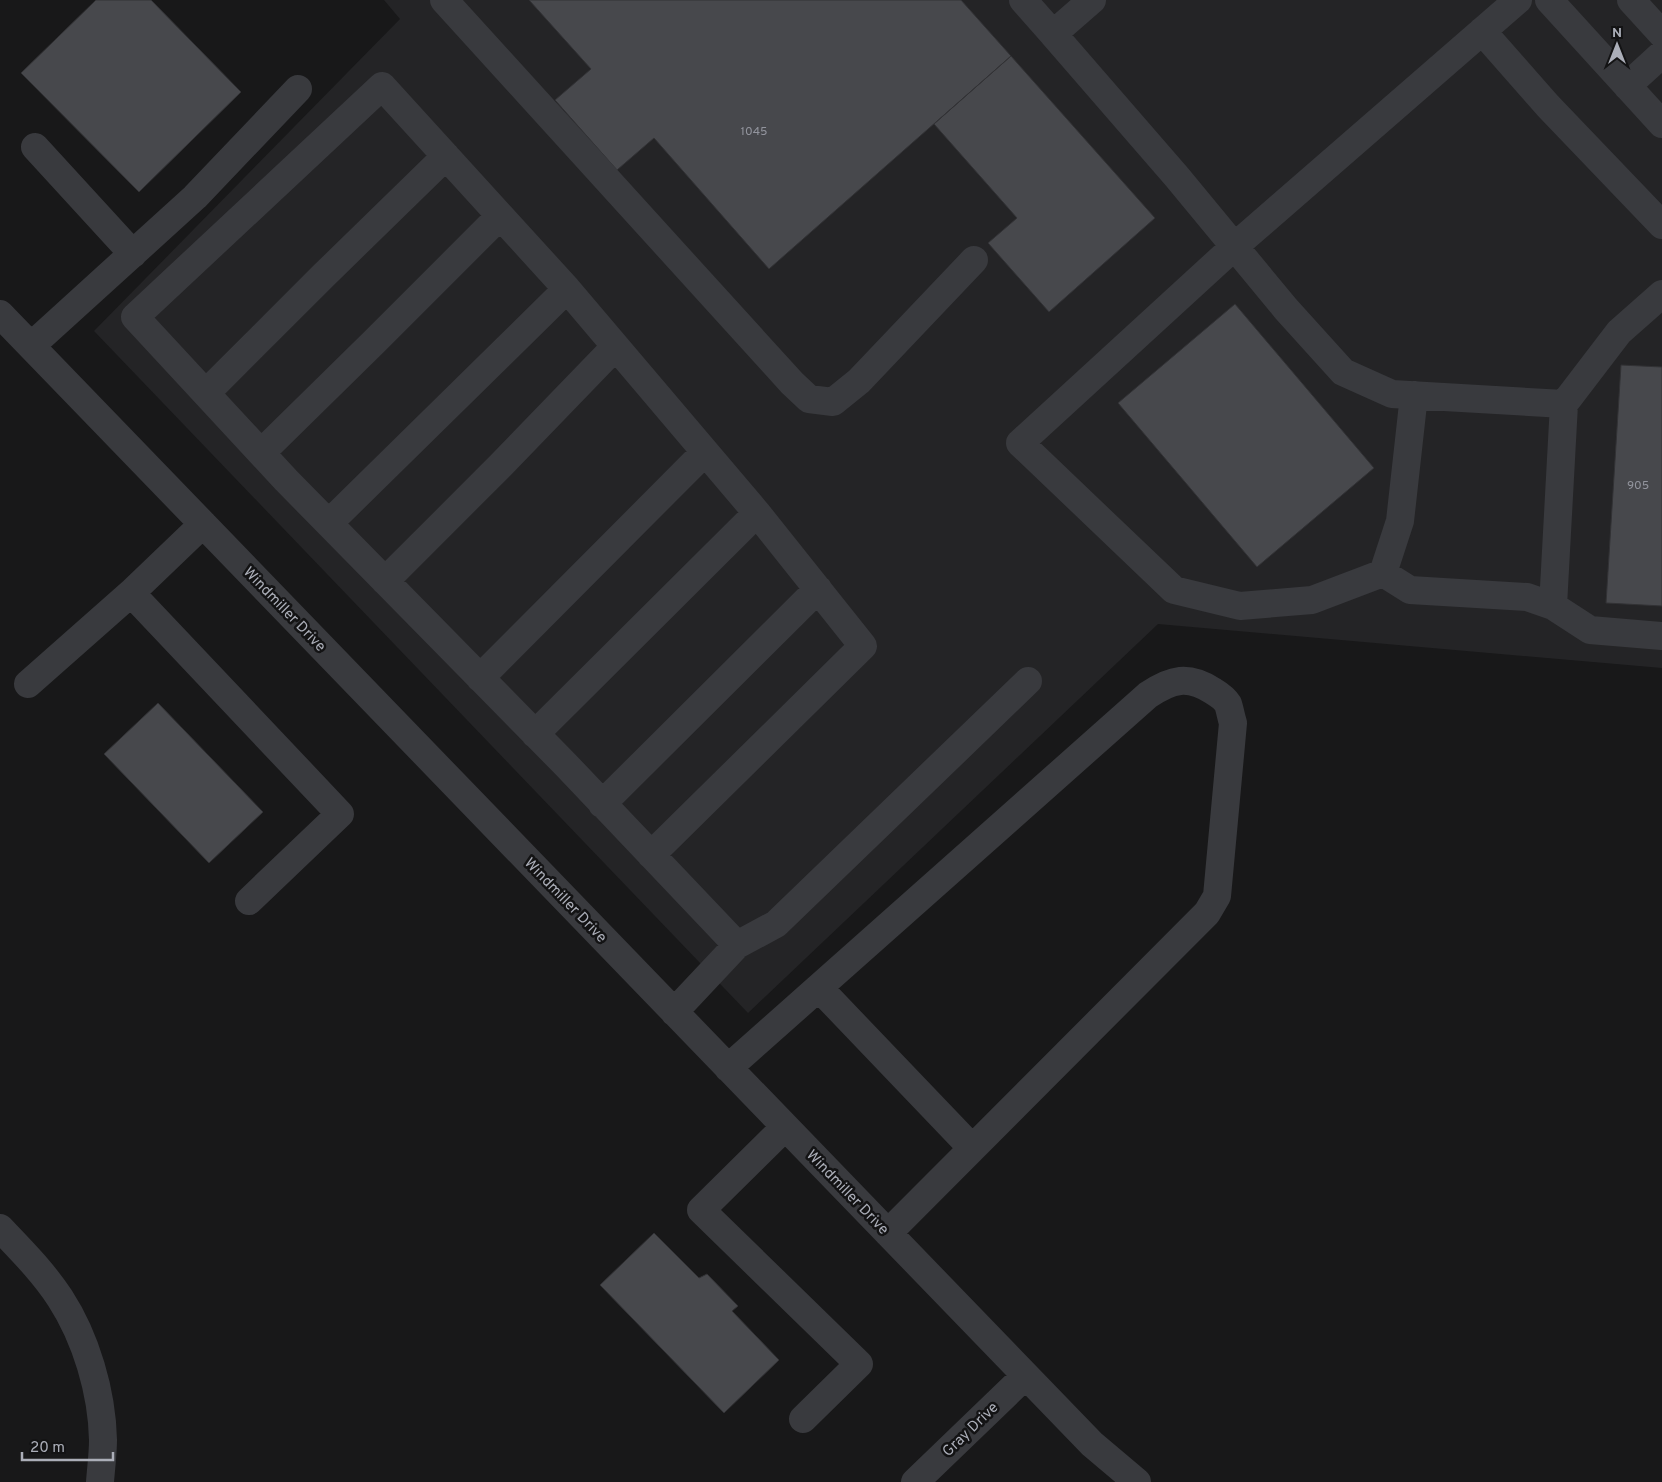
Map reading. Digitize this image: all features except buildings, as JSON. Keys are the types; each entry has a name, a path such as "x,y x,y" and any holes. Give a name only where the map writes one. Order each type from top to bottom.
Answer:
{"street":[{"path":"444,0 792,383 809,399 833,402 859,381 974,260"},
{"path":"1023,0 1054,34 1286,309 1343,372 1392,394 1564,404"},
{"path":"1054,34 1092,0"},
{"path":"1383,572 1312,600 1240,606 1174,590 1020,443 1234,246 1518,0"},
{"path":"1549,0 1662,124"},
{"path":"1631,0 1662,34"},
{"path":"1482,31 1548,106 1662,225"},
{"path":"1627,86 1662,54"},
{"path":"651,855 863,646 757,513 567,290 382,86 135,317 261,453 535,734 737,946"},
{"path":"31,346 195,197 298,89"},
{"path":"35,147 133,254"},
{"path":"206,393 446,156"},
{"path":"261,453 500,216"},
{"path":"329,523 567,290"},
{"path":"1553,606 1564,404 1619,332 1662,294"},
{"name":"Windmiller Drive","path":"0,314 1092,1444 1137,1482"},
{"path":"385,581 500,466 615,346"},
{"path":"1383,572 1400,521 1414,396"},
{"path":"480,678 705,452"},
{"path":"535,734 757,513"},
{"path":"28,684 131,593 203,524"},
{"path":"1383,572 1410,590 1527,597 1553,606 1590,630 1662,636"},
{"path":"602,804 818,589"},
{"path":"131,593 340,814 249,901"},
{"path":"674,1012 737,946 776,924 1028,680"},
{"path":"728,1068 1148,695 1164,685 1179,680 1200,682 1228,703 1233,723 1217,896 1207,913 888,1233"},
{"path":"819,988 972,1148"},
{"path":"785,1127 701,1210 859,1364 803,1419"},
{"path":"0,1228 46,1279 61,1299 73,1321 91,1368 101,1417 103,1442 100,1482"},
{"name":"Gray Drive","path":"915,1482 1026,1376"}],"shaded area":[{"path":"384,0 1662,0 1662,668 1158,624 748,1013 94,331 400,19"}]}
